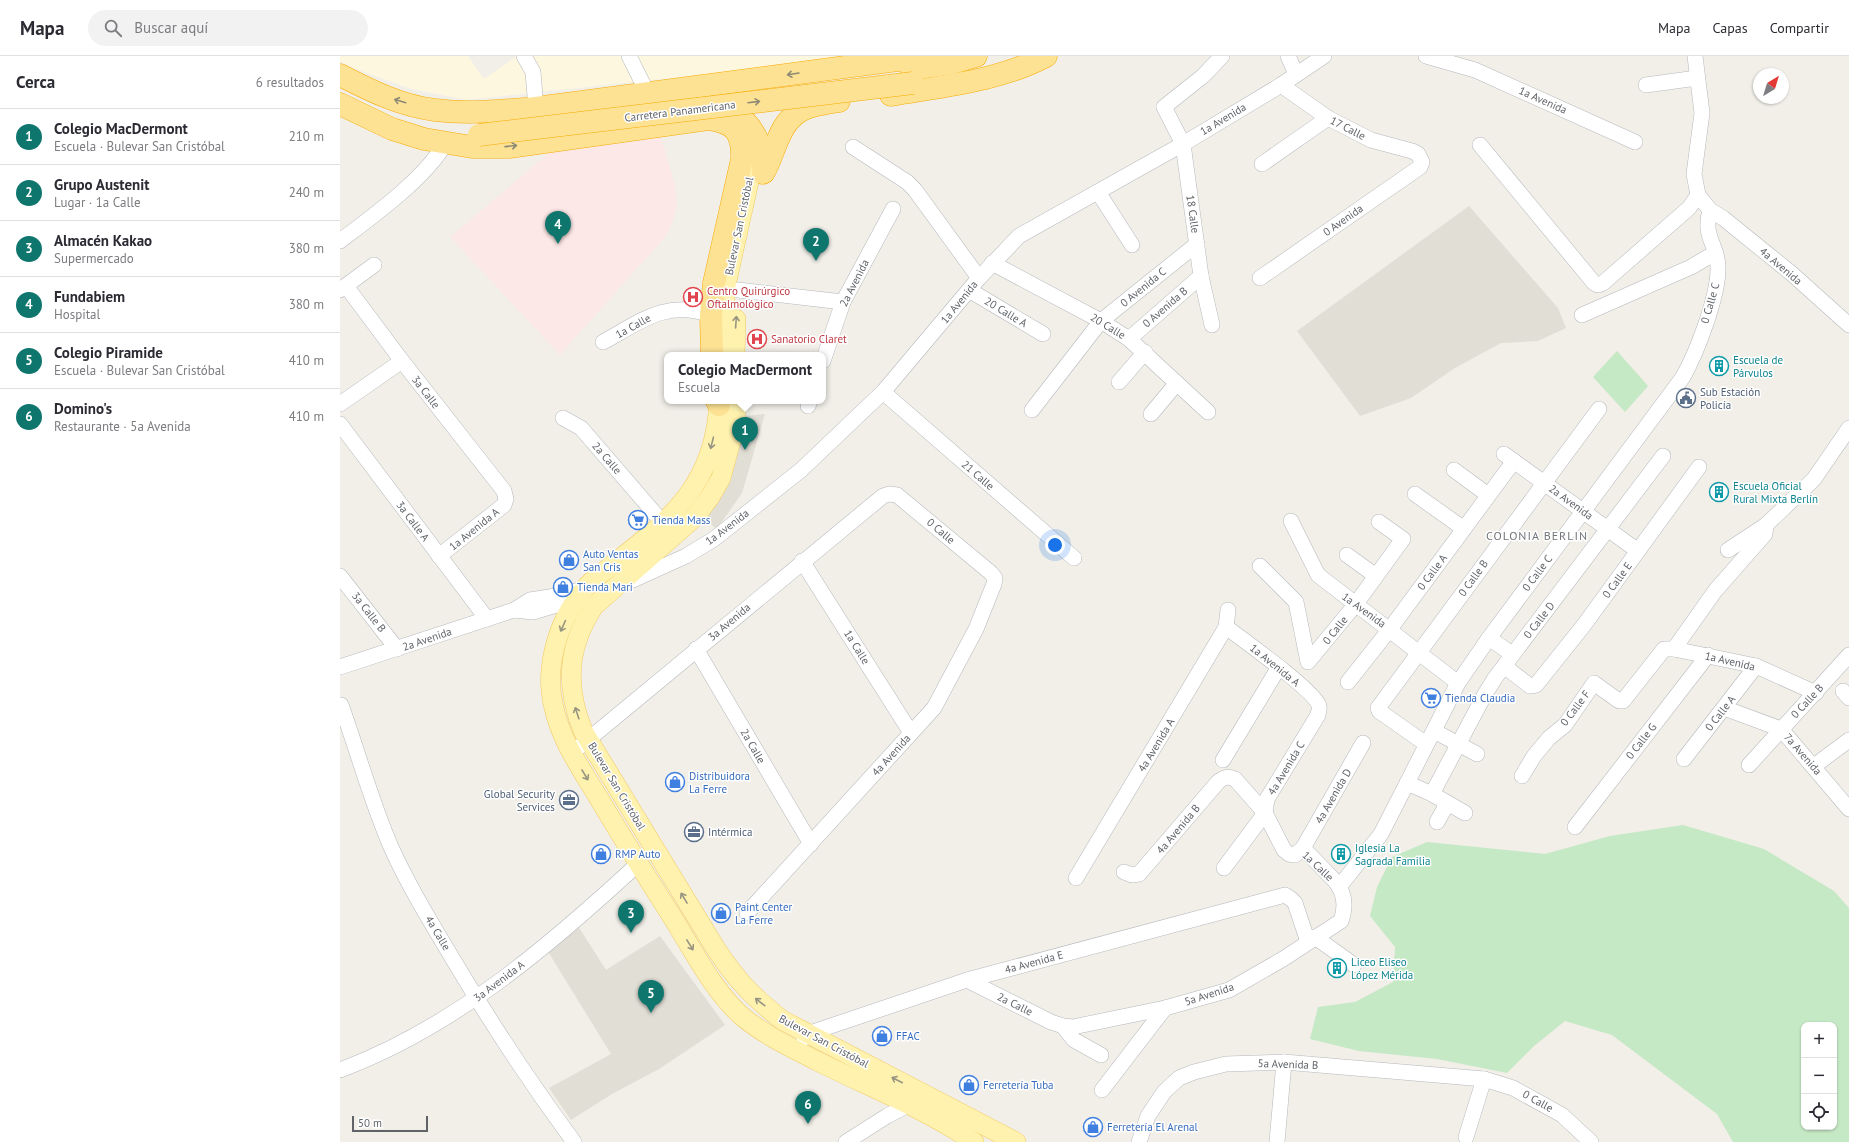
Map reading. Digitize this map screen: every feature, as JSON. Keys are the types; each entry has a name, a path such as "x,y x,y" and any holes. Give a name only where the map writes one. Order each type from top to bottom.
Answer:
{"highway":[{"name":"Carretera Panamericana","path":"340,75 398,101 434,110 489,112 536,108 648,94 928,56"},
{"path":"766,129 786,103 800,92 814,85 832,80 952,64 976,56"},
{"name":"Carretera Panamericana","path":"340,94 359,105 396,120 479,135 913,83 1023,56"},
{"path":"758,171 771,160 778,137 786,123 800,110 825,104 966,83 1009,71 1046,56"},
{"path":"340,104 392,129 424,139 472,147 509,147 708,119 720,120 730,124 741,139 742,159 714,283 711,315 712,352"},
{"path":"434,110 468,122 496,122 671,104 712,105 733,112 748,125 761,148 764,158 758,171"}],"main road":[{"name":"Bulevar San Cristóbal","path":"735,352 738,290 758,171"},
{"name":"Bulevar San Cristóbal","path":"721,352 726,285 758,171"},
{"name":"Bulevar San Cristóbal","path":"722,404 705,469 693,490 663,523 584,588 571,607 560,632 553,657 550,682 554,708 572,754 638,864 716,987 743,1017 794,1050 908,1105 974,1142"},
{"name":"Bulevar San Cristóbal","path":"724,404 735,426 721,478 710,497 695,517 594,606 585,620 575,646 572,664 575,710 584,731 733,976 753,997 782,1020 807,1034 1016,1142"},
{"path":"908,1105 921,1101 966,1124 994,1130"}],"street":[{"path":"524,56 533,72 536,108"},
{"path":"629,56 648,94"},
{"name":"18 Calle","path":"1212,325 1201,276 1183,144 1164,107 1203,76 1222,56"},
{"path":"1288,56 1296,74"},
{"name":"1a Avenida","path":"622,580 633,580 686,556 714,539 801,470 883,392 979,278 1018,236 1183,144 1281,85 1324,56"},
{"name":"1a Avenida","path":"1426,56 1475,70 1635,142"},
{"path":"1480,145 1594,283 1598,285 1603,283 1689,208 1698,195 1694,174 1702,112 1695,56"},
{"path":"1646,85 1697,78"},
{"name":"17 Calle","path":"1281,85 1328,118 1371,140 1412,151 1422,159"},
{"path":"1262,164 1328,118"},
{"path":"340,241 409,185 440,153 446,142"},
{"path":"853,147 907,182 915,190 979,278"},
{"name":"0 Avenida","path":"1260,278 1420,166 1422,159"},
{"path":"1098,192 1132,245"},
{"name":"4a Avenida","path":"1698,195 1710,210 1723,218 1791,273 1849,325"},
{"name":"2a Avenida","path":"826,352 843,302 893,208"},
{"name":"0 Calle C","path":"1339,887 1381,834 1458,683 1489,638 1689,367 1717,286 1718,268 1706,222 1710,210"},
{"name":"0 Avenida C","path":"1032,410 1101,321 1197,244"},
{"path":"1582,315 1691,267 1714,253"},
{"name":"20 Calle","path":"992,263 1101,321 1129,339 1145,352 1208,412"},
{"path":"343,288 374,264"},
{"name":"0 Avenida B","path":"1129,339 1201,276"},
{"name":"3a Calle","path":"343,288 504,491 506,499"},
{"path":"738,290 843,302"},
{"name":"20 Calle A","path":"969,290 1043,334"},
{"name":"1a Calle","path":"603,342 653,314 677,308 701,311 711,315"},
{"path":"1119,382 1145,352"},
{"path":"340,404 402,361"},
{"path":"1151,414 1178,383"},
{"name":"21 Calle","path":"883,392 1074,558"},
{"name":"0 Calle B","path":"1426,744 1378,709 1598,409"},
{"name":"2a Calle","path":"563,418 581,428 663,523"},
{"name":"3a Calle A","path":"340,424 487,618"},
{"name":"0 Calle F","path":"1728,550 1766,525 1814,479 1849,428"},
{"name":"0 Calle D","path":"1432,794 1485,694 1508,660 1609,530 1662,456"},
{"name":"2a Avenida","path":"1509,458 1638,551"},
{"name":"0 Calle A","path":"1348,682 1390,629 1464,529 1488,495 1509,458"},
{"name":"0 Calle E","path":"1508,660 1530,686 1536,685 1638,551 1699,467"},
{"path":"1454,470 1488,495"},
{"name":"3a Avenida","path":"572,754 802,561 883,496 889,494"},
{"name":"0 Calle","path":"889,494 897,495 991,573"},
{"path":"1415,494 1464,529"},
{"name":"1a Avenida A","path":"439,556 504,505 506,499"},
{"name":"1a Avenida","path":"1291,521 1318,575 1355,605 1390,629 1458,683"},
{"name":"0 Calle","path":"1260,566 1296,602 1308,662 1355,605 1403,539 1379,522"},
{"name":"0 Calle F","path":"1522,776 1534,756 1565,724 1594,683 1619,701 1623,701 1669,649 1715,591 1765,534 1766,525"},
{"path":"1347,555 1376,576"},
{"name":"1a Calle","path":"802,561 911,733"},
{"name":"4a Avenida","path":"747,913 934,708 976,629 994,584 995,578 991,573"},
{"name":"3a Calle B","path":"340,576 397,649"},
{"name":"2a Avenida","path":"340,667 514,610 530,600 569,594 584,588"},
{"name":"2a Avenida","path":"514,610 533,612 556,605 571,607"},
{"name":"4a Avenida A","path":"1076,878 1226,627 1228,610"},
{"name":"1a Avenida A","path":"1226,627 1279,667 1315,698 1319,706"},
{"path":"1489,638 1508,660"},
{"name":"2a Calle","path":"696,649 811,844"},
{"name":"1a Avenida","path":"1669,649 1708,655 1756,666 1816,693"},
{"name":"0 Calle G","path":"1575,827 1708,655"},
{"name":"0 Calle B","path":"1749,765 1849,655"},
{"name":"0 Calle A","path":"1684,759 1756,666"},
{"path":"1223,760 1279,667"},
{"name":"4a Calle","path":"341,705 372,799 391,847 433,926 477,999 535,1088 574,1142"},
{"name":"4a Avenida C","path":"1224,868 1265,813 1267,799 1318,715 1319,706"},
{"name":"7a Avenida","path":"1724,708 1781,729 1849,809"},
{"path":"1434,731 1477,754"},
{"path":"1814,766 1849,740"},
{"name":"4a Avenida D","path":"1303,848 1363,743"},
{"name":"1a Calle","path":"1229,776 1265,813 1284,850 1289,854 1295,855 1303,848 1339,887 1344,901 1344,912 1341,921"},
{"name":"4a Avenida B","path":"1124,872 1132,875 1139,874 1218,782 1223,777 1229,776"},
{"path":"1406,783 1432,794 1465,813"},
{"path":"1436,822 1447,804"},
{"name":"3a Avenida A","path":"340,1070 389,1048 449,1016 477,999 583,914 638,864"},
{"name":"4a Avenida E","path":"807,1034 967,980 1285,896 1295,903 1312,940"},
{"name":"5a Avenida","path":"1062,1026 1074,1027 1165,1008 1229,990 1263,971 1341,921"},
{"path":"1312,940 1354,965"},
{"name":"2a Calle","path":"967,980 1062,1026"},
{"path":"1102,1090 1165,1008"},
{"path":"1062,1026 1074,1040 1101,1055"},
{"path":"794,1050 807,1034"},
{"path":"1277,1142 1284,1062"},
{"name":"5a Avenida B","path":"1139,1142 1148,1116 1164,1092 1178,1078 1194,1072 1226,1064 1284,1062 1480,1079"},
{"path":"1466,1137 1480,1079"},
{"name":"0 Calle","path":"1480,1079 1513,1088 1562,1115 1591,1142"},
{"path":"846,1142 887,1116 908,1105"}],"shaded area":[{"path":"340,56 468,56 484,79 517,56 876,56 467,100 411,89 353,68 340,61"},
{"path":"660,133 674,181 677,202 673,221 666,236 560,355 450,237 558,145"},
{"path":"1469,206 1558,308 1566,328 1538,341 1501,343 1455,368 1411,398 1360,416 1297,331"},
{"path":"765,414 742,493 717,529 703,518 745,416"},
{"path":"578,926 606,970 660,936 725,1025 659,1069 612,1094 571,1120 549,1088 611,1054 547,950"}],"green space":[{"path":"1617,351 1648,386 1625,412 1593,377"},
{"path":"1683,825 1764,849 1834,891 1849,908 1849,1142 1733,1142 1717,1114 1612,1035 1565,1021 1534,1046 1507,1073 1437,1059 1359,1051 1310,1039 1318,1007 1355,1002 1393,982 1395,947 1370,916 1377,887 1392,857 1427,842 1545,854 1610,836"}],"place":[{"name":"Fundabiem","path":"558,244"},
{"name":"Grupo Austenit","path":"816,261"},
{"name":"Centro Quirúrgico Oftalmológico","path":"693,297"},
{"name":"Sanatorio Claret","path":"757,339"},
{"name":"Escuela de Párvulos","path":"1719,366"},
{"name":"Sub Estación Policía","path":"1686,398"},
{"name":"Colegio MacDermont","path":"745,450"},
{"name":"Escuela Oficial Rural Mixta Berlín","path":"1719,492"},
{"name":"Tienda Mass","path":"638,520"},
{"name":"Auto Ventas San Cris","path":"569,560"},
{"name":"Tienda Mari","path":"563,587"},
{"name":"Tienda Claudia","path":"1431,698"},
{"name":"Distribuidora La Ferre","path":"675,782"},
{"name":"Global Security Services","path":"569,800"},
{"name":"Intérmica","path":"694,832"},
{"name":"RMP Auto","path":"601,854"},
{"name":"Iglesia La Sagrada Familia","path":"1341,854"},
{"name":"Paint Center La Ferre","path":"721,913"},
{"name":"Almacén Kakao","path":"631,933"},
{"name":"Liceo Eliseo López Mérida","path":"1337,968"},
{"name":"Colegio Piramide","path":"651,1013"},
{"name":"FFAC","path":"882,1036"},
{"name":"Ferretería Tuba","path":"969,1085"},
{"name":"Domino's","path":"808,1124"},
{"name":"Ferretería El Arenal","path":"1093,1127"}],"district":[{"name":"COLONIA BERLIN","path":"1537,536"}]}
